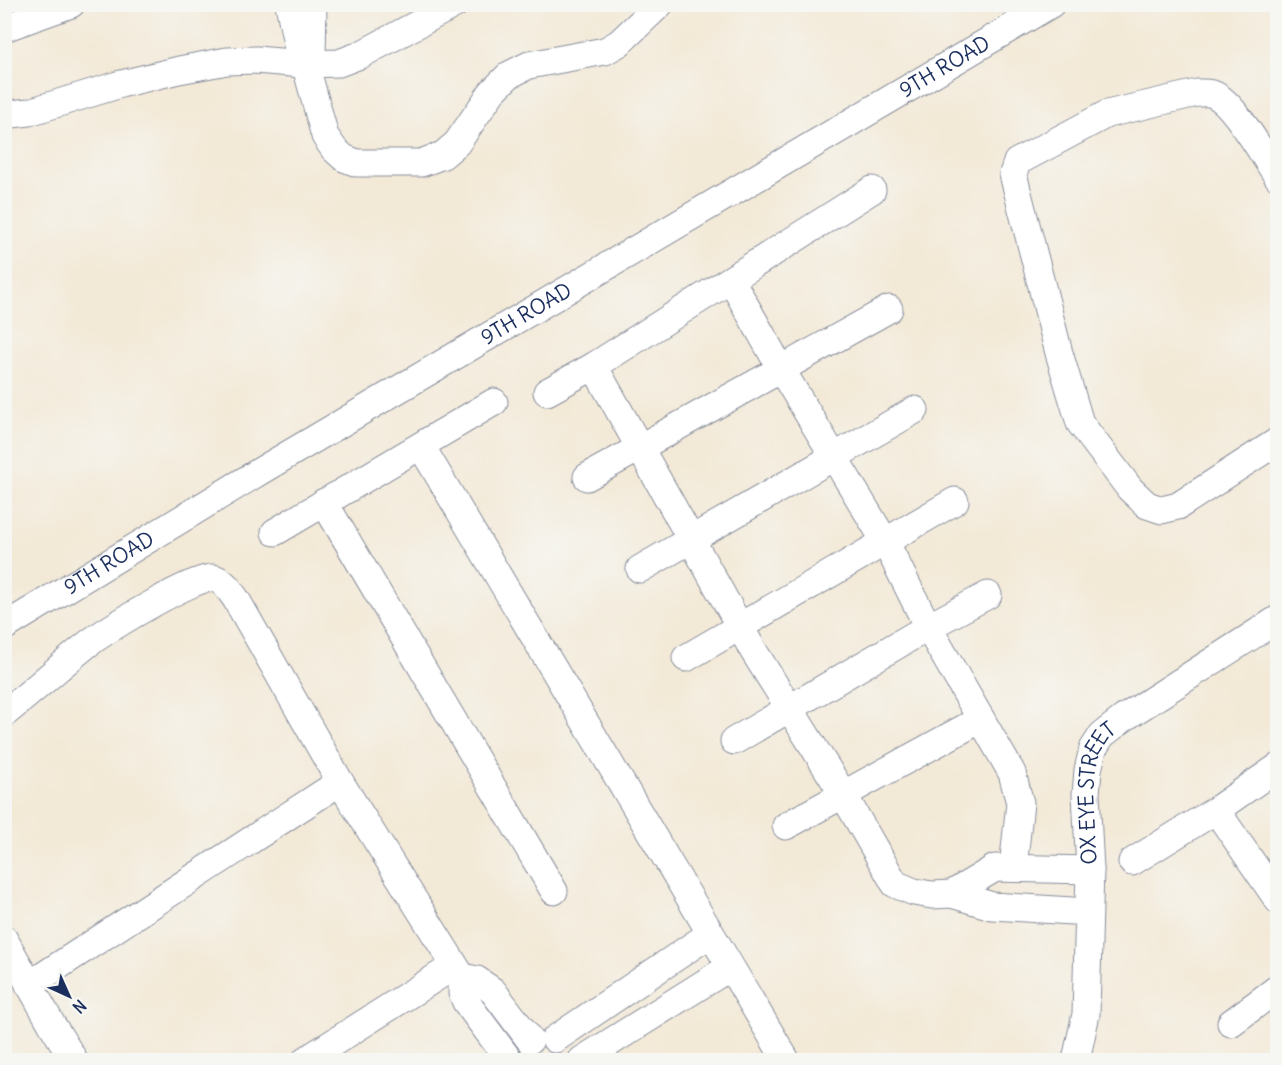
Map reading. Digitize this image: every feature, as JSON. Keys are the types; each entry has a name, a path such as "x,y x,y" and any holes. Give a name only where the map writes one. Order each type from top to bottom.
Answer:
{"street":[{"path":"4,28 32,11 71,4"},
{"path":"289,4 298,49 308,67 325,136 344,158 357,163 421,163 443,155 457,142 492,92 509,75 529,65 605,51 619,43 660,4"},
{"path":"308,67 313,4"},
{"path":"4,115 29,112 122,84 207,64 256,60 308,67 347,61 455,4"},
{"name":"9TH ROAD","path":"4,627 262,470 1051,4"},
{"path":"1278,177 1228,104 1209,93 1197,93 1107,114 1017,162 1013,174 1059,353 1080,423 1130,489 1147,505 1162,510 1178,506 1278,441"},
{"path":"548,392 594,366 872,190"},
{"path":"731,280 833,458 886,543 928,627 1012,773 1020,803 1013,868"},
{"path":"587,477 888,309"},
{"path":"594,366 740,626 896,884 914,892 932,895 952,894 992,906 1088,912"},
{"path":"275,532 494,402"},
{"path":"640,569 915,410"},
{"path":"421,446 730,967 780,1059"},
{"path":"686,658 955,501"},
{"path":"324,502 554,891"},
{"path":"4,714 91,642 179,588 204,578 216,578 226,585 236,599 340,782 458,971 466,1002 509,1060"},
{"path":"734,741 928,627 988,595"},
{"name":"OX EYE STREET","path":"1076,1060 1086,1014 1090,870 1086,794 1093,749 1102,735 1124,718 1278,619"},
{"path":"786,826 981,719"},
{"path":"1132,862 1216,810 1278,767"},
{"path":"30,985 340,782"},
{"path":"1216,810 1278,900"},
{"path":"952,894 995,868 1090,870"},
{"path":"458,971 493,991 543,1050 710,934"},
{"path":"4,939 74,1060"},
{"path":"582,1060 730,967"},
{"path":"306,1060 458,971"},
{"path":"1231,1023 1278,988"}]}
